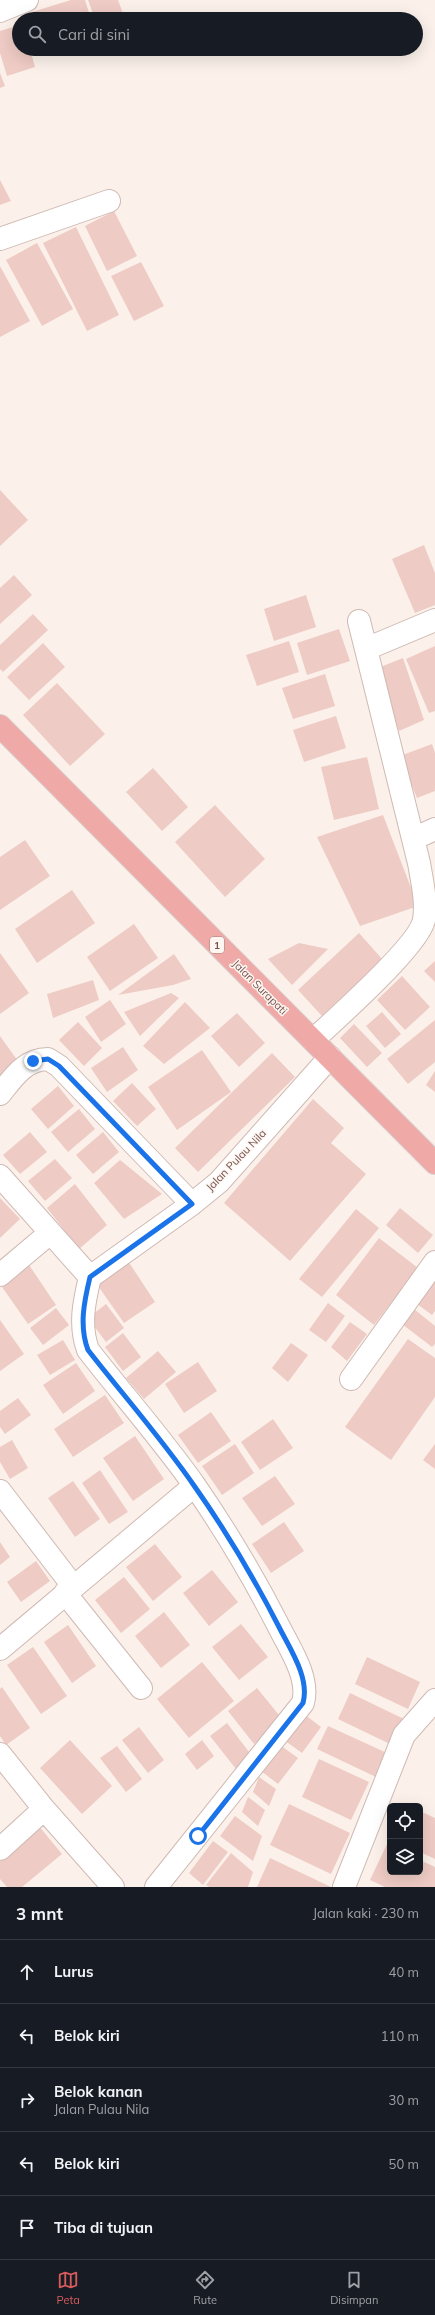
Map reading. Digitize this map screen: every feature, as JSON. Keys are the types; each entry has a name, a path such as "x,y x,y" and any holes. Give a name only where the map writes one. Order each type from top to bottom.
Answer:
{"highway":[{"name":"Jalan Surapati","path":"0,726 435,1163"}],"street":[{"path":"0,11 27,0"},
{"path":"0,239 109,201"},
{"path":"366,650 435,620"},
{"path":"313,1040 341,1015 414,941 424,921 423,892 413,839 359,621"},
{"path":"413,839 435,829"},
{"name":"Jalan Pulau Nila","path":"90,1277 192,1204 219,1182 330,1057"},
{"path":"0,1094 18,1071 33,1061 48,1059 59,1066 192,1204"},
{"path":"0,1176 90,1277 82,1323 83,1338 88,1350 194,1486 250,1573 275,1619 300,1671 305,1697 303,1703 156,1887"},
{"path":"0,1275 50,1233"},
{"path":"351,1379 435,1262"},
{"path":"0,1649 194,1486"},
{"path":"0,1491 69,1590 141,1688"},
{"path":"344,1887 404,1735 435,1700"},
{"path":"0,1754 44,1809 113,1887"},
{"path":"0,1849 44,1809"}],"building":[{"path":"71,0 85,0 89,12 32,12"},
{"path":"88,0 118,0 122,12 92,12"},
{"path":"12,27 12,56 32,56 35,67 7,76 0,53 0,31"},
{"path":"0,73 5,86 0,88"},
{"path":"0,180 11,201 0,205"},
{"path":"114,211 137,256 107,271 85,226"},
{"path":"76,227 119,315 87,331 43,243"},
{"path":"37,243 73,309 42,326 6,260"},
{"path":"141,262 164,306 134,321 111,276"},
{"path":"0,266 30,321 0,337"},
{"path":"0,490 28,520 0,546"},
{"path":"424,545 435,573 435,605 415,613 392,559"},
{"path":"14,575 32,595 0,624 0,588"},
{"path":"306,595 316,627 274,641 264,609"},
{"path":"33,614 48,630 3,672 0,669 0,645"},
{"path":"339,629 350,661 307,675 297,643"},
{"path":"289,641 299,672 257,686 246,655"},
{"path":"43,643 65,667 29,700 7,677"},
{"path":"435,646 435,711 429,713 406,659"},
{"path":"403,658 424,720 399,731 378,668"},
{"path":"325,674 335,706 293,719 282,688"},
{"path":"57,683 105,734 70,766 23,715"},
{"path":"336,716 346,748 304,762 293,730"},
{"path":"432,744 435,753 435,791 417,798 400,756"},
{"path":"367,757 379,809 334,820 321,767"},
{"path":"153,768 188,807 162,831 126,792"},
{"path":"215,805 265,859 225,897 175,842"},
{"path":"383,815 418,906 360,926 317,837"},
{"path":"25,840 50,876 0,910 0,857"},
{"path":"72,890 95,923 37,963 15,929"},
{"path":"134,924 158,958 110,991 87,957"},
{"path":"359,933 383,960 322,1016 298,990"},
{"path":"299,943 328,949 292,985 268,959"},
{"path":"0,953 29,993 0,1014"},
{"path":"174,954 191,979 173,985 118,995"},
{"path":"435,961 435,982 424,971"},
{"path":"402,976 430,1007 405,1030 377,1000"},
{"path":"93,980 99,1000 53,1018 47,994"},
{"path":"171,993 179,998 140,1036 124,1012"},
{"path":"110,1000 126,1024 101,1042 85,1017"},
{"path":"185,1002 210,1028 164,1064 143,1046"},
{"path":"382,1012 401,1034 385,1048 366,1026"},
{"path":"237,1013 265,1043 239,1067 211,1036"},
{"path":"435,1020 435,1062 408,1084 387,1059"},
{"path":"78,1022 102,1048 84,1066 59,1040"},
{"path":"354,1024 382,1053 367,1067 340,1038"},
{"path":"0,1036 20,1064 0,1078"},
{"path":"123,1047 138,1070 107,1092 91,1068"},
{"path":"202,1050 231,1092 177,1130 148,1087"},
{"path":"272,1053 295,1077 198,1172 175,1148"},
{"path":"435,1071 435,1092 426,1085"},
{"path":"132,1083 156,1109 137,1126 113,1101"},
{"path":"58,1086 74,1106 48,1129 31,1109"},
{"path":"313,1099 344,1128 331,1143 366,1174 290,1261 224,1203"},
{"path":"79,1109 95,1129 68,1152 51,1132"},
{"path":"30,1132 47,1152 20,1174 3,1155"},
{"path":"103,1132 119,1152 93,1174 76,1155"},
{"path":"55,1159 72,1178 45,1201 28,1181"},
{"path":"120,1160 162,1194 124,1219 94,1183"},
{"path":"75,1184 107,1225 79,1249 47,1208"},
{"path":"0,1198 20,1219 0,1238"},
{"path":"400,1208 433,1235 418,1253 386,1225"},
{"path":"356,1209 379,1228 322,1297 299,1279"},
{"path":"379,1238 418,1268 374,1325 336,1295"},
{"path":"128,1261 155,1302 124,1323 96,1283"},
{"path":"27,1262 56,1305 28,1324 0,1284"},
{"path":"435,1272 435,1311 432,1315 413,1301"},
{"path":"328,1303 345,1316 326,1342 309,1330"},
{"path":"106,1304 124,1328 106,1342 88,1318"},
{"path":"56,1308 69,1325 43,1345 30,1328"},
{"path":"414,1309 435,1326 435,1344 432,1347 402,1324"},
{"path":"0,1320 24,1354 0,1371"},
{"path":"350,1322 367,1334 347,1361 331,1347"},
{"path":"123,1333 141,1357 123,1371 105,1347"},
{"path":"408,1339 435,1358 435,1397 391,1460 345,1427"},
{"path":"63,1340 75,1360 50,1375 37,1355"},
{"path":"291,1343 308,1355 288,1382 272,1368"},
{"path":"158,1351 176,1372 144,1399 126,1378"},
{"path":"198,1362 217,1391 184,1413 165,1384"},
{"path":"76,1363 95,1391 63,1414 43,1385"},
{"path":"105,1395 124,1423 73,1457 54,1429"},
{"path":"18,1398 31,1415 5,1434 0,1427 0,1411"},
{"path":"211,1412 231,1441 198,1463 178,1435"},
{"path":"273,1419 293,1448 260,1470 241,1442"},
{"path":"135,1436 164,1479 133,1501 103,1458"},
{"path":"12,1440 28,1468 10,1479 0,1462 0,1447"},
{"path":"235,1444 254,1473 222,1495 202,1466"},
{"path":"435,1444 435,1469 423,1460"},
{"path":"100,1470 128,1512 109,1524 82,1483"},
{"path":"275,1476 295,1504 262,1526 242,1498"},
{"path":"73,1481 100,1519 75,1537 48,1498"},
{"path":"284,1522 304,1551 271,1573 252,1544"},
{"path":"0,1542 10,1557 0,1565"},
{"path":"155,1544 182,1577 153,1601 126,1567"},
{"path":"36,1561 50,1581 21,1602 7,1582"},
{"path":"212,1570 238,1602 209,1626 183,1593"},
{"path":"124,1577 150,1609 121,1633 95,1600"},
{"path":"164,1612 190,1645 161,1668 135,1636"},
{"path":"241,1624 268,1657 239,1680 212,1647"},
{"path":"68,1625 96,1666 72,1683 44,1642"},
{"path":"33,1647 67,1696 41,1714 7,1665"},
{"path":"367,1657 420,1682 408,1709 355,1684"},
{"path":"202,1662 234,1701 189,1738 157,1699"},
{"path":"2,1687 30,1728 6,1745 0,1736 0,1689"},
{"path":"257,1688 283,1720 254,1744 228,1711"},
{"path":"350,1693 404,1719 392,1745 338,1719"},
{"path":"304,1714 321,1727 302,1753 284,1740"},
{"path":"227,1723 252,1756 236,1769 210,1736"},
{"path":"328,1726 387,1753 376,1777 317,1749"},
{"path":"139,1727 164,1760 148,1773 122,1740"},
{"path":"70,1740 112,1786 82,1814 40,1768"},
{"path":"202,1740 214,1756 197,1770 185,1754"},
{"path":"280,1745 298,1758 278,1784 261,1771"},
{"path":"117,1746 142,1779 126,1792 100,1758"},
{"path":"319,1759 369,1782 351,1820 302,1797"},
{"path":"259,1777 276,1789 269,1806 253,1792"},
{"path":"248,1797 265,1810 258,1826 242,1812"},
{"path":"289,1804 350,1833 331,1874 270,1845"},
{"path":"423,1812 435,1818 435,1859 423,1853"},
{"path":"235,1816 262,1836 253,1861 220,1836"},
{"path":"38,1825 62,1854 22,1887 7,1887 0,1879 0,1856"},
{"path":"213,1841 228,1852 203,1885 189,1873"},
{"path":"387,1844 387,1875 423,1875 423,1861 435,1867 435,1887 385,1887 370,1880"},
{"path":"231,1853 253,1872 248,1887 209,1887 206,1885"},
{"path":"270,1858 331,1887 257,1887"}],"route":[{"path":"33,1061 48,1059 59,1066 192,1204 90,1277 84,1305 82,1323 83,1338 88,1350 194,1486 227,1536 250,1573 292,1652 300,1671 305,1689 303,1703 198,1836"}]}
